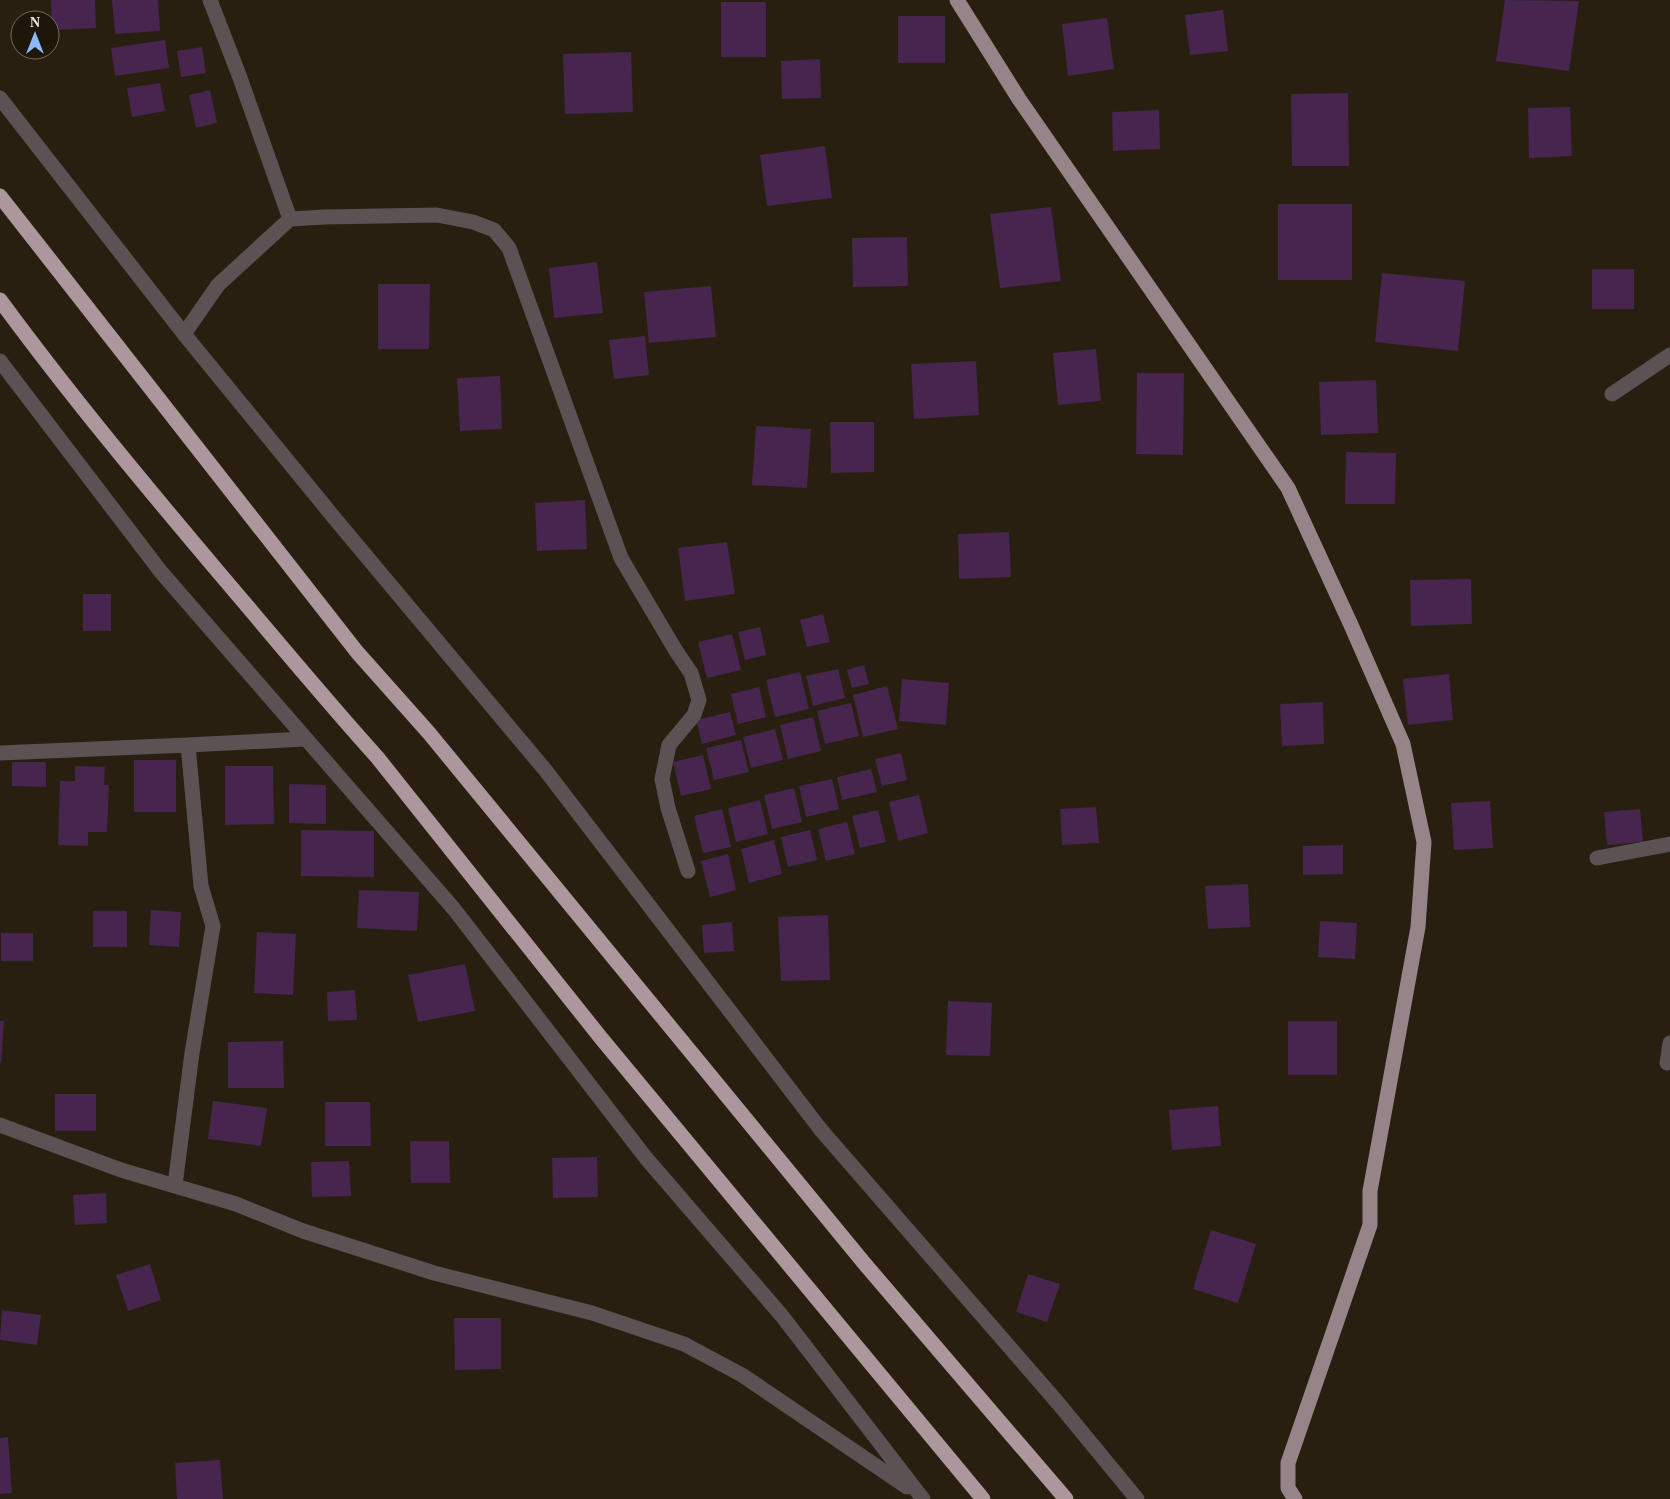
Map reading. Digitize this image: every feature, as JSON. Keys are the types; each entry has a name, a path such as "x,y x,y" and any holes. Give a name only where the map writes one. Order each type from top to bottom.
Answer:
{"highway":[{"path":"0,196 357,652 429,733 864,1262 1066,1499"},
{"path":"0,300 31,342 167,511 339,715 377,757 601,1038 983,1499"}],"main road":[{"path":"957,0 1019,99 1288,488 1403,744 1424,842 1418,927 1370,1191 1370,1225 1288,1463 1288,1488 1295,1499"}],"street":[{"path":"210,0 290,219"},
{"path":"0,98 184,334 336,520 546,771 821,1130 1058,1403 1137,1499"},
{"path":"184,334 218,285 290,219 437,215 473,222 494,230 509,248 621,558 691,673 699,700 694,715 669,745 662,779 668,808 688,871"},
{"path":"1612,394 1670,355"},
{"path":"0,361 161,572 454,909 646,1158 782,1316 921,1497"},
{"path":"0,753 305,739"},
{"path":"175,1186 192,1053 213,926 201,886 188,745"},
{"path":"1598,858 1670,844"},
{"path":"1667,1063 1670,1043"},
{"path":"0,1125 121,1170 236,1204 303,1231 434,1273 592,1313 684,1344 742,1375 921,1497"}],"building":[{"path":"51,0 95,0 96,28 60,30 60,10 51,10"},
{"path":"112,0 158,0 160,31 115,34"},
{"path":"1505,0 1579,1 1569,71 1496,61"},
{"path":"721,2 766,2 766,57 721,57"},
{"path":"1223,10 1228,51 1190,55 1185,15"},
{"path":"898,16 945,16 945,63 898,63"},
{"path":"1107,18 1114,69 1068,76 1062,24"},
{"path":"165,40 169,68 115,76 111,48"},
{"path":"202,47 206,73 181,77 177,51"},
{"path":"631,52 633,112 565,114 563,54"},
{"path":"820,59 821,98 782,99 781,61"},
{"path":"160,83 165,111 132,117 127,88"},
{"path":"210,90 217,123 196,128 189,95"},
{"path":"1348,93 1349,166 1292,166 1291,94"},
{"path":"1570,107 1572,156 1529,158 1528,108"},
{"path":"1159,110 1160,149 1113,151 1112,112"},
{"path":"825,146 832,198 767,206 760,155"},
{"path":"1278,204 1352,204 1352,280 1278,280"},
{"path":"1051,207 1061,281 1000,288 990,214"},
{"path":"907,237 908,286 853,287 852,238"},
{"path":"597,262 603,313 554,318 549,268"},
{"path":"1592,269 1634,269 1634,309 1592,309"},
{"path":"1382,273 1465,281 1458,351 1375,342"},
{"path":"378,284 430,284 429,349 378,349"},
{"path":"711,286 716,337 649,343 644,292"},
{"path":"645,336 649,375 614,379 609,340"},
{"path":"1096,349 1101,401 1058,405 1053,353"},
{"path":"976,361 979,415 914,419 911,364"},
{"path":"1137,373 1184,373 1183,455 1136,454"},
{"path":"500,376 502,429 460,431 457,378"},
{"path":"1376,380 1378,433 1321,435 1319,382"},
{"path":"830,422 874,422 874,472 831,473"},
{"path":"756,426 811,429 807,488 752,485"},
{"path":"1346,452 1396,453 1395,504 1345,504"},
{"path":"585,500 587,549 537,551 535,503"},
{"path":"1009,532 1011,577 959,579 958,534"},
{"path":"727,542 735,594 685,601 678,548"},
{"path":"1471,579 1472,624 1411,626 1410,580"},
{"path":"83,594 111,594 111,631 83,631"},
{"path":"823,614 830,642 807,647 800,620"},
{"path":"760,627 766,655 745,660 738,632"},
{"path":"732,634 741,670 707,678 698,642"},
{"path":"864,665 869,684 852,688 847,670"},
{"path":"838,669 845,698 813,706 806,676"},
{"path":"800,672 809,709 775,717 766,680"},
{"path":"1449,674 1453,720 1408,725 1403,679"},
{"path":"902,679 949,683 946,725 899,721"},
{"path":"887,686 898,729 863,737 853,695"},
{"path":"759,687 766,717 738,724 731,694"},
{"path":"1323,702 1324,744 1282,746 1280,704"},
{"path":"851,703 859,736 825,744 817,711"},
{"path":"730,712 736,735 702,744 696,720"},
{"path":"813,717 821,751 788,759 780,725"},
{"path":"775,729 783,760 751,768 743,737"},
{"path":"741,740 749,772 714,780 706,748"},
{"path":"901,753 907,780 882,786 875,759"},
{"path":"703,755 711,789 681,796 673,762"},
{"path":"134,760 176,760 176,812 134,812"},
{"path":"12,762 46,762 46,787 12,786"},
{"path":"75,766 105,767 104,785 109,785 107,832 88,832 88,846 58,845 60,781 75,781"},
{"path":"225,766 273,766 274,824 225,825"},
{"path":"871,769 877,792 842,800 837,777"},
{"path":"832,779 839,809 806,817 799,786"},
{"path":"289,784 326,785 326,824 289,823"},
{"path":"794,788 802,822 772,829 764,795"},
{"path":"919,795 928,833 898,841 889,802"},
{"path":"760,800 768,834 736,842 728,808"},
{"path":"1490,801 1493,848 1454,850 1451,803"},
{"path":"1096,807 1099,843 1062,845 1060,809"},
{"path":"722,809 731,847 703,853 694,816"},
{"path":"1640,809 1643,842 1607,845 1604,812"},
{"path":"878,810 886,842 860,848 852,816"},
{"path":"847,822 855,854 826,861 818,829"},
{"path":"301,830 374,831 374,877 301,876"},
{"path":"810,830 817,860 788,867 781,837"},
{"path":"774,840 782,874 749,883 741,849"},
{"path":"1343,845 1343,874 1303,875 1303,846"},
{"path":"728,854 736,890 710,897 701,861"},
{"path":"1248,884 1250,927 1208,929 1205,886"},
{"path":"359,890 419,892 417,931 357,928"},
{"path":"151,910 181,912 179,947 149,945"},
{"path":"93,911 127,911 127,947 93,947"},
{"path":"828,915 830,980 781,981 778,917"},
{"path":"1320,921 1357,923 1355,959 1318,957"},
{"path":"732,922 734,951 704,953 702,925"},
{"path":"257,932 296,934 293,995 254,993"},
{"path":"1,933 33,933 33,961 1,961"},
{"path":"465,964 475,1011 418,1022 408,975"},
{"path":"355,990 357,1020 328,1021 327,992"},
{"path":"948,1001 992,1003 990,1056 946,1055"},
{"path":"0,1021 4,1021 1,1063 0,1063"},
{"path":"1288,1021 1337,1021 1337,1075 1288,1075"},
{"path":"283,1041 284,1088 228,1088 228,1042"},
{"path":"55,1094 96,1094 96,1131 55,1131"},
{"path":"213,1101 267,1108 261,1146 208,1139"},
{"path":"325,1102 370,1102 371,1146 325,1146"},
{"path":"1218,1106 1221,1146 1172,1150 1169,1110"},
{"path":"410,1141 449,1141 450,1183 411,1183"},
{"path":"597,1157 598,1197 553,1198 552,1158"},
{"path":"349,1161 351,1196 312,1197 311,1162"},
{"path":"106,1193 107,1223 75,1225 73,1195"},
{"path":"1211,1230 1256,1244 1238,1303 1193,1289"},
{"path":"150,1264 161,1300 128,1311 116,1275"},
{"path":"1028,1274 1060,1284 1047,1322 1016,1312"},
{"path":"2,1310 41,1315 37,1345 0,1340"},
{"path":"454,1318 501,1318 501,1369 455,1370"},
{"path":"8,1437 12,1493 0,1494 0,1438"},
{"path":"220,1460 223,1499 177,1499 175,1463"}]}
